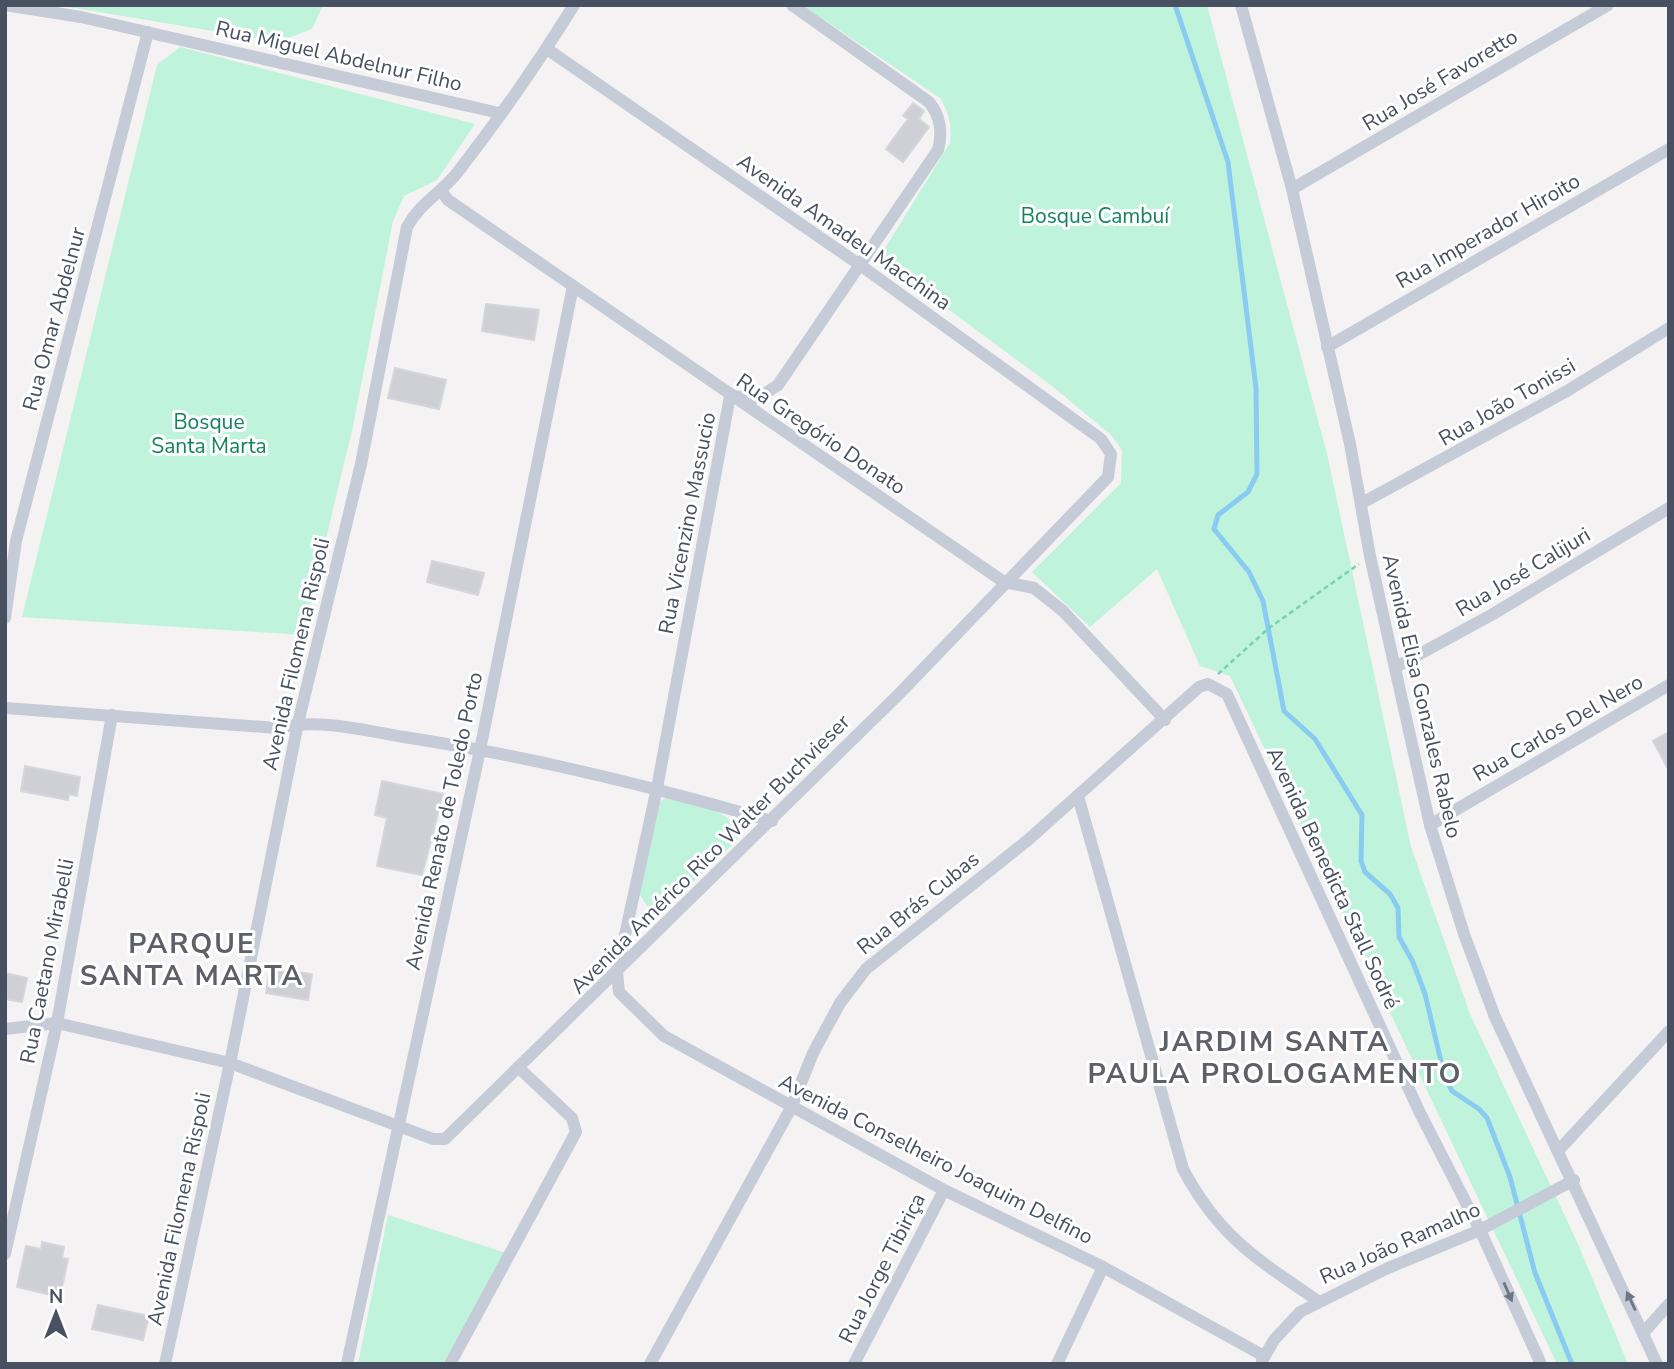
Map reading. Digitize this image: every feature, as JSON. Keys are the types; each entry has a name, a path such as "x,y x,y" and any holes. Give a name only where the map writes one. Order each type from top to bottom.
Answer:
{"street":[{"name":"Rua Miguel Abdelnur Filho","path":"5,5 81,17 499,113"},
{"name":"Avenida Filomena Rispoli","path":"165,1364 230,1063 298,723 361,464 407,227 425,201 441,191 547,49 574,5"},
{"name":"Rua Vicenzino Massucio","path":"617,972 657,788 730,396 758,398 778,385 938,150 939,124 933,107 792,5"},
{"name":"Avenida Elisa Gonzales Rabelo","path":"1241,5 1292,189 1430,825 1464,934 1495,1017 1574,1180 1657,1364"},
{"name":"Rua José Favoretto","path":"1292,189 1608,5"},
{"name":"Rua Omar Abdelnur","path":"5,618 10,540 148,32"},
{"name":"Avenida Amadeu Macchina","path":"547,49 860,265 1101,439 1111,454"},
{"name":"Rua Imperador Hiroito","path":"1327,346 1669,149"},
{"name":"Rua Gregório Donato","path":"441,191 448,200 730,396 1004,582 1034,589 1062,611 1165,720"},
{"name":"Avenida Renato de Toledo Porto","path":"348,1364 480,750 573,286"},
{"name":"Rua João Tonissi","path":"1362,503 1555,398 1669,328"},
{"name":"Avenida Américo Rico Walter Buchvieser","path":"398,1125 433,1139 445,1139 520,1069 899,694 1004,582 1102,485 1111,466 1111,454"},
{"name":"Rua José Calijuri","path":"1396,667 1493,614 1669,508"},
{"name":"Rua Brás Cubas","path":"650,1364 790,1108 813,1053 840,1003 866,968 1028,840 1199,687 1208,684"},
{"name":"Avenida Benedicta Stall Sodré","path":"1208,684 1227,694 1420,1113 1480,1230 1541,1364"},
{"name":"Rua Carlos Del Nero","path":"1430,825 1669,685"},
{"path":"5,708 277,728 312,723 480,750 657,788 772,821"},
{"name":"Rua Caetano Mirabelli","path":"5,1254 57,1023 112,715"},
{"path":"1078,796 1183,1168 1212,1217 1236,1243 1318,1301"},
{"name":"Avenida Conselheiro Joaquim Delfino","path":"617,972 619,992 664,1036 790,1108 944,1190 1103,1267 1262,1360"},
{"path":"5,1029 57,1023 230,1063 398,1125"},
{"path":"1558,1151 1669,1031"},
{"path":"454,1363 576,1132 572,1118 520,1069"},
{"name":"Rua João Ramalho","path":"1262,1360 1300,1311 1480,1230 1574,1180"},
{"name":"Rua Jorge Tibiriça","path":"854,1364 944,1190"},
{"path":"1057,1364 1103,1267"},
{"path":"1644,1331 1669,1304"}],"path":[{"path":"1208,684 1269,628 1370,556"}],"green space":[{"path":"57,5 323,5 312,29 288,38 255,38"},
{"name":"Bosque Cambuí","path":"802,5 1207,5 1327,454 1411,847 1470,1014 1578,1244 1628,1364 1557,1364 1230,676 1200,666 1157,569 1090,627 1032,572 1121,483 1122,450 1111,435 1052,386 879,258 950,143 948,114 940,98"},
{"name":"Bosque Santa Marta","path":"180,47 475,124 437,180 404,196 393,221 353,426 303,635 22,617 157,65"},
{"path":"667,797 700,805 722,814 731,821 738,839 666,908 656,911 648,907 640,895 654,806"},
{"path":"388,1215 506,1253 443,1364 358,1364"}],"building":[{"path":"913,103 924,111 919,119 929,127 903,162 886,149 908,119 903,116"},
{"path":"486,304 539,310 534,340 482,331"},
{"path":"395,368 446,380 439,409 388,398"},
{"path":"432,561 484,573 478,595 427,582"},
{"path":"1669,732 1669,771 1653,741"},
{"path":"25,766 80,777 77,796 69,794 68,800 21,791"},
{"path":"382,781 443,794 422,875 377,866 387,818 375,815"},
{"path":"270,968 312,974 308,1000 266,993"},
{"path":"5,973 27,978 22,1002 5,999"},
{"path":"42,1242 64,1247 62,1258 68,1259 60,1297 17,1287 26,1246 41,1249"},
{"path":"98,1305 149,1316 143,1340 92,1329"}],"waterway":[{"path":"1175,5 1228,162 1256,388 1257,474 1248,492 1218,515 1214,529 1249,572 1263,601 1284,711 1315,739 1362,815 1361,861 1365,872 1390,894 1398,908 1399,937 1413,962 1425,994 1445,1078 1452,1091 1479,1109 1487,1118 1510,1177 1535,1273 1572,1364"}],"district":[{"name":"PARQUE SANTA MARTA","path":"192,959"},
{"name":"JARDIM SANTA PAULA PROLOGAMENTO","path":"1275,1057"}]}
